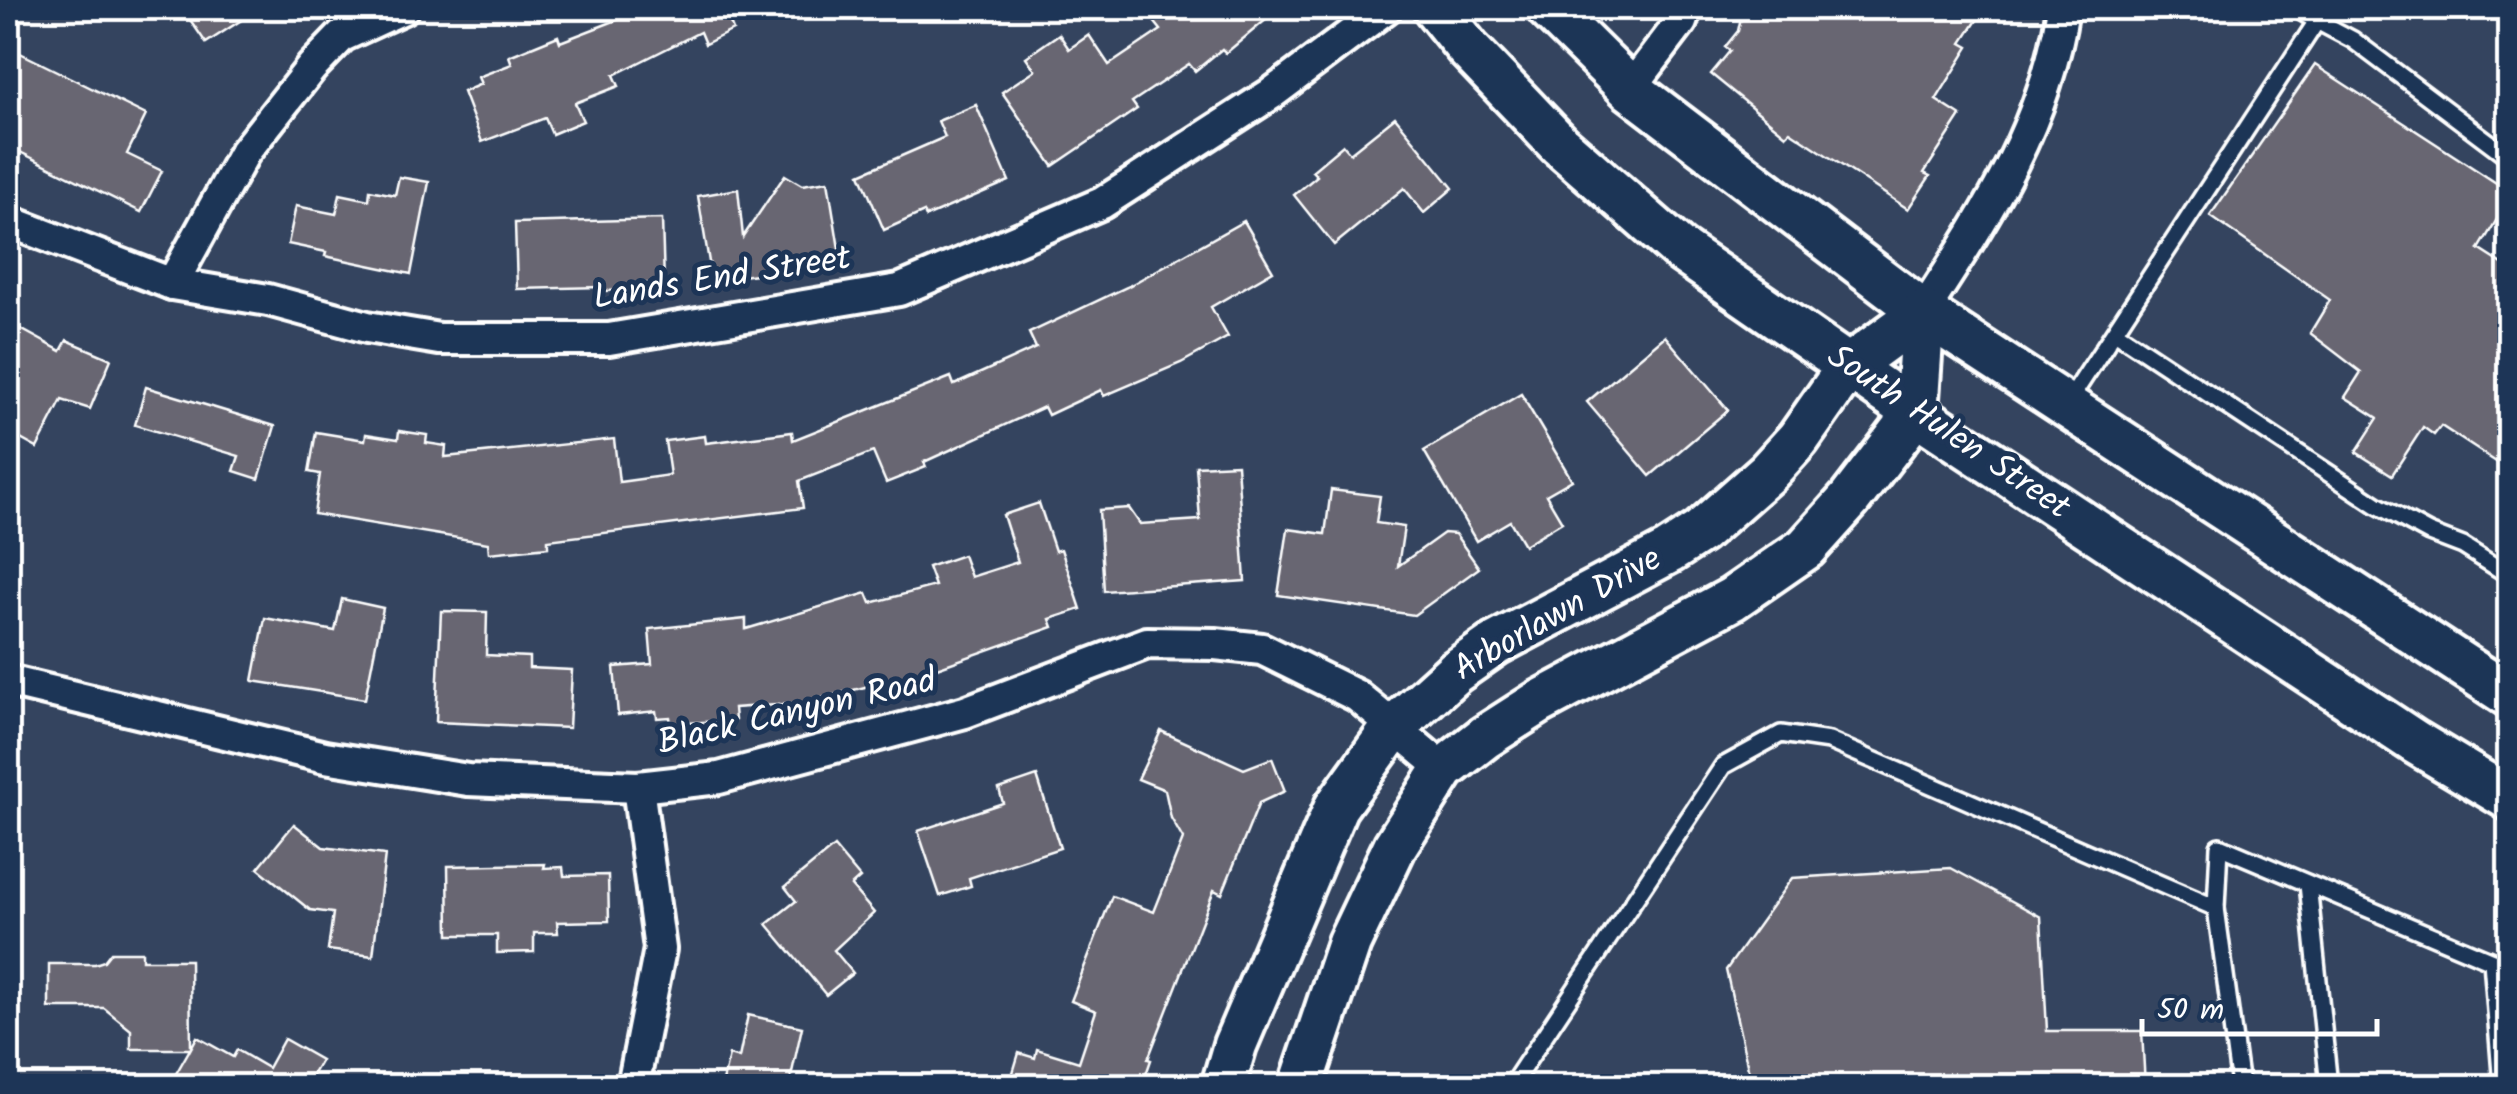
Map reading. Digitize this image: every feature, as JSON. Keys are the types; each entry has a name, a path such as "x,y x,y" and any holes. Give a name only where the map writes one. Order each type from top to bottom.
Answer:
{"main road":[{"name":"South Hulen Street","path":"1435,8 1515,101 1613,195 1680,249 1916,412 2415,742 2510,799"},
{"path":"1548,8 1630,89 1922,312 2510,696"},
{"name":"Arborlawn Drive","path":"1223,1086 1235,1044 1336,807 1393,728 1443,682 1495,644 1700,532 1798,439 1848,366 1922,312"},
{"path":"1916,412 1922,312"},
{"name":"Arborlawn Drive","path":"1302,1086 1349,943 1395,846 1444,769 1538,703 1732,599 1806,548 1850,500 1916,412"}],"street":[{"path":"172,284 244,153 312,67 342,36 403,8"},
{"name":"Lands End Street","path":"8,221 172,284 268,300 367,327 458,339 609,339 898,290 1102,203 1271,94 1386,8"},
{"path":"1630,89 1681,22 1686,8"},
{"name":"Arborlawn Drive","path":"1922,312 2008,176 2042,93 2062,8"},
{"name":"Black Canyon Road","path":"8,681 343,760 468,780 638,787 718,778 965,712 1147,643 1215,644 1262,649 1356,696 1444,769"},
{"path":"634,1086 660,949 638,787"}],"lane":[{"path":"2295,8 2354,40 2510,158"},
{"path":"2065,407 2317,21"},
{"path":"2116,332 2377,505 2463,546 2510,576"},
{"path":"1510,1086 1723,766 1781,734 1829,741 2216,908"},
{"path":"2240,1086 2216,908 2219,846 2492,961 2502,1086"},
{"path":"2308,884 2329,1086"}],"building":[{"path":"182,8 260,8 206,43"},
{"path":"617,8 750,8 728,18 733,30 705,44 700,32 614,75 619,86 575,103 583,121 552,134 545,118 482,142 463,92 481,84 478,77 512,64 509,56 558,36 560,42 622,18"},
{"path":"1168,8 1280,8 1226,53 1222,49 1195,71 1189,64 1132,102 1137,109 1053,166 1002,92 1035,70 1026,57 1059,34 1069,49 1089,35 1109,65 1161,30 1153,20"},
{"path":"1743,8 1985,8 1962,43 1969,47 1936,100 1961,116 1924,173 1930,176 1908,209 1790,131 1786,135 1711,74 1730,51 1725,47 1738,31"},
{"path":"8,47 146,115 127,154 162,171 141,212 8,146"},
{"path":"2315,65 2510,192 2479,249 2510,269 2510,471 2441,426 2434,435 2423,427 2392,475 2356,452 2378,418 2345,397 2361,372 2310,333 2330,300 2210,216"},
{"path":"976,105 1009,181 926,217 924,212 884,230 860,174 945,137 938,121"},
{"path":"1395,117 1453,188 1424,213 1404,188 1334,245 1294,195 1317,176 1312,171 1343,145 1350,153"},
{"path":"785,175 802,185 828,181 840,255 798,262 800,268 712,280 698,196 738,189 743,237"},
{"path":"399,177 429,182 411,274 288,244 296,206 336,214 340,194 369,200 370,190 395,195"},
{"path":"662,219 664,283 636,284 635,290 517,289 515,223"},
{"path":"1244,221 1273,271 1211,307 1228,337 1181,363 1104,396 1101,390 1048,415 1044,407 886,483 873,452 799,481 803,508 548,540 548,547 489,553 488,543 314,514 320,474 309,472 316,432 365,440 366,434 398,439 399,431 427,435 426,443 446,446 445,457 614,439 619,482 670,475 665,441 705,436 706,443 792,432 793,440 951,377 954,385 1036,348 1029,333 1127,287"},
{"path":"8,322 61,351 67,340 111,359 90,409 62,400 37,448 8,432"},
{"path":"1665,336 1728,410 1650,476 1587,402"},
{"path":"146,387 275,426 259,479 234,471 239,456 135,425"},
{"path":"1521,394 1572,480 1546,495 1562,522 1524,545 1510,521 1476,541 1424,451"},
{"path":"1237,464 1245,581 1104,591 1099,510 1129,508 1140,524 1200,520 1196,466"},
{"path":"1331,490 1380,496 1376,523 1404,527 1398,566 1444,533 1455,534 1479,568 1414,615 1278,595 1288,529 1325,534"},
{"path":"1039,503 1055,551 1061,549 1081,609 1050,619 1053,627 934,669 792,706 734,708 735,720 671,724 670,717 657,718 656,711 618,715 614,667 652,664 649,629 746,619 746,629 867,593 871,603 935,586 928,567 963,555 971,577 1018,562 1003,515"},
{"path":"342,599 383,608 365,699 253,681 265,618 335,631"},
{"path":"441,611 487,612 486,655 529,657 529,668 572,670 569,728 436,722"},
{"path":"1161,731 1244,769 1272,758 1285,791 1259,803 1222,894 1214,890 1148,1059 1151,1060 1142,1086 1009,1086 1019,1053 1035,1058 1037,1049 1079,1062 1096,1011 1071,1001 1112,896 1154,912 1183,839 1171,818 1165,790 1138,779"},
{"path":"1037,776 1060,848 969,878 971,886 940,896 918,831 1003,803 999,789"},
{"path":"294,824 323,847 385,855 373,956 328,950 333,913 310,910 258,868"},
{"path":"834,847 860,878 851,886 874,913 834,950 853,973 826,995 767,924 796,901 785,887"},
{"path":"545,864 544,868 563,867 564,876 608,875 609,921 557,922 558,933 534,933 534,952 497,953 497,935 449,935 448,866"},
{"path":"1951,868 2041,917 2047,1031 2142,1031 2145,1086 1752,1086 1726,970 1792,878"},
{"path":"111,952 142,952 142,960 190,960 191,1048 197,1037 233,1057 237,1050 268,1068 284,1039 321,1060 306,1086 169,1086 190,1049 131,1049 131,1030 104,1008 49,1008 49,964 95,964"},
{"path":"748,1015 802,1027 789,1086 722,1086 729,1055 739,1058"}]}
